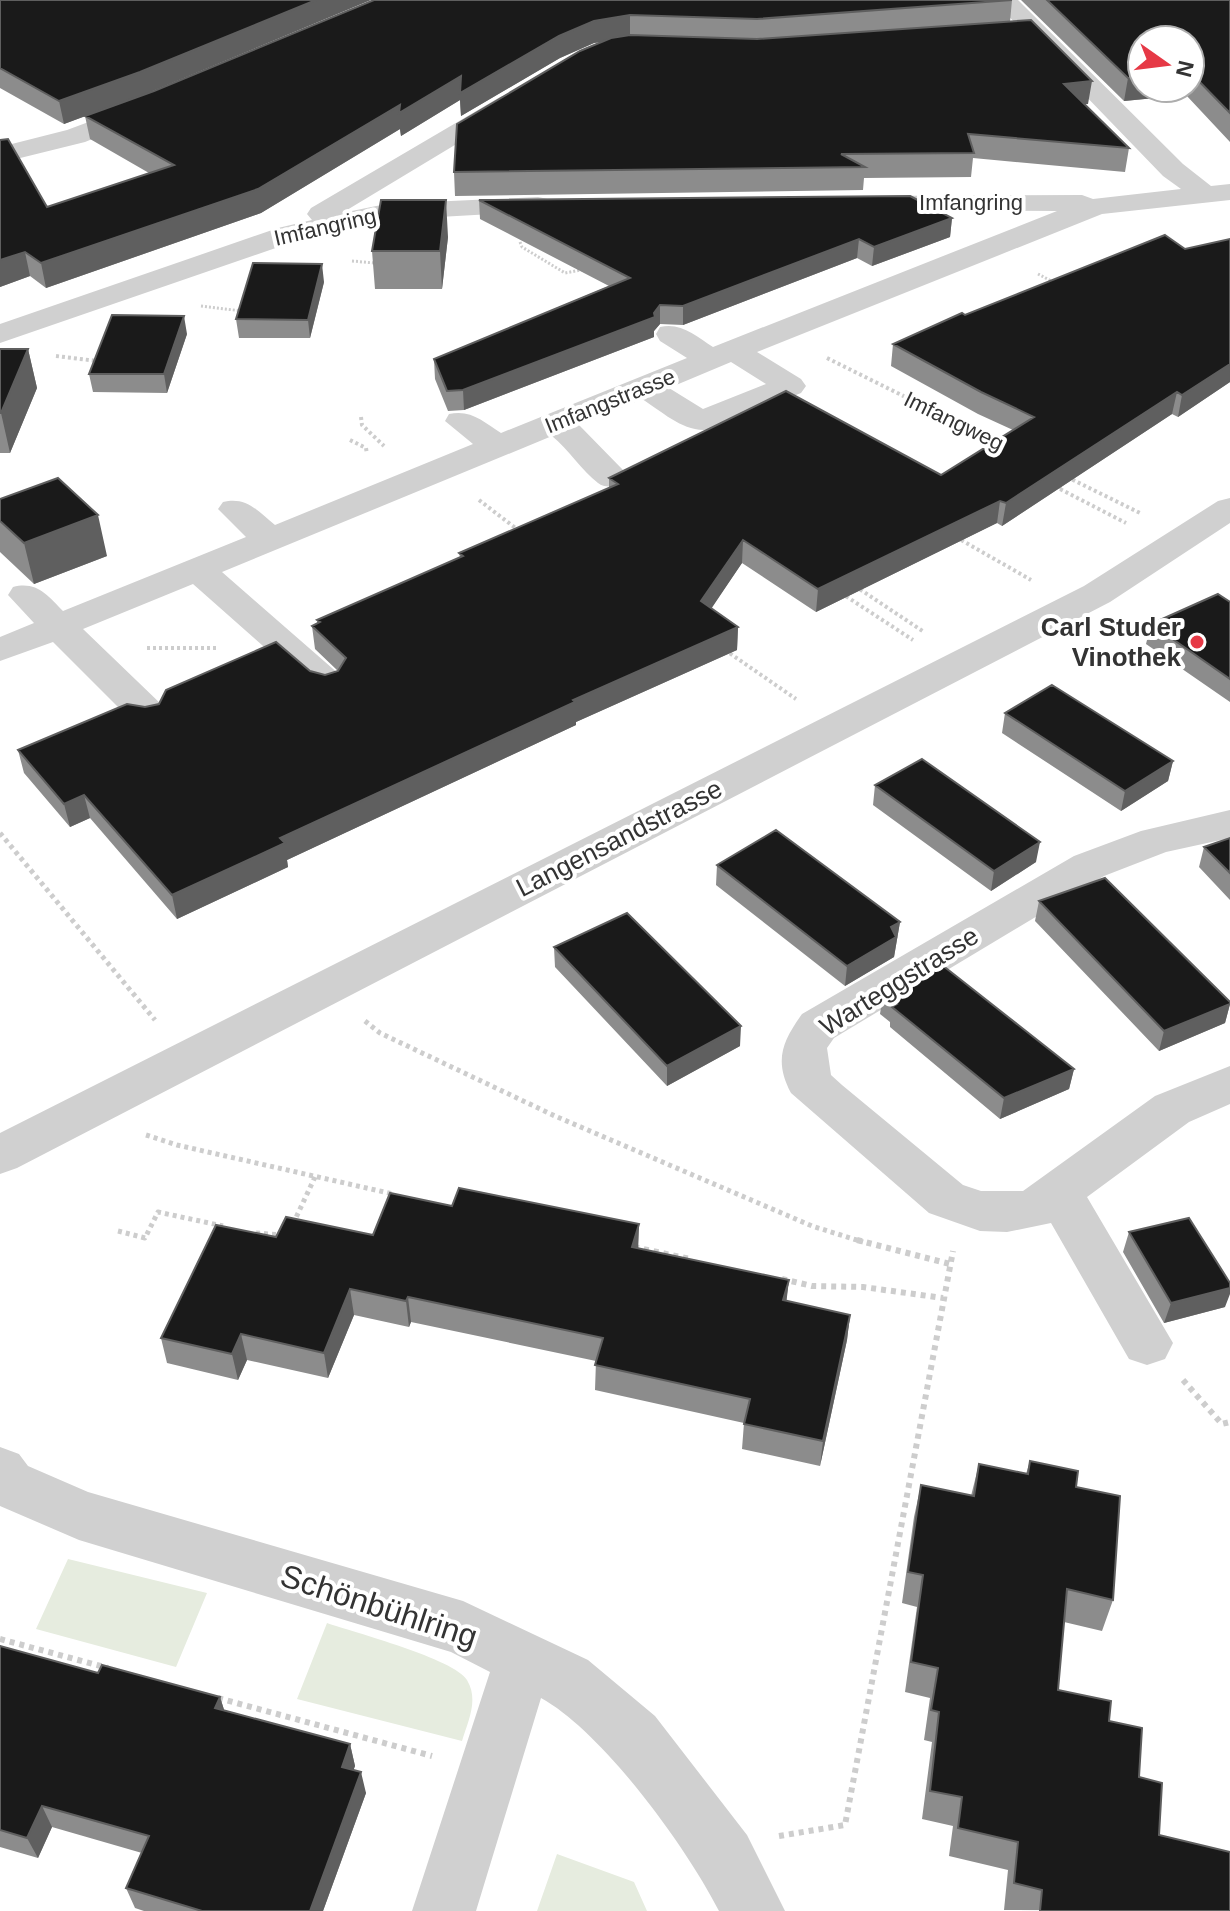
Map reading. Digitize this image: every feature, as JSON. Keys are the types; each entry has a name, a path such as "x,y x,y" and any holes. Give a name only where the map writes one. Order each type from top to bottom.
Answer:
{"street":[{"path":"1005,0 1173,170 1217,193"},
{"path":"999,34 1034,31"},
{"path":"288,234 533,88"},
{"path":"0,155 76,136 164,102"},
{"name":"Imfangstrasse","path":"0,650 939,266 1097,206 1217,193"},
{"name":"Imfangring","path":"830,202 1003,201 1097,206"},
{"name":"Imfangring","path":"0,334 288,234 386,212 565,205"},
{"path":"646,387 700,422 790,386 671,334"},
{"path":"461,421 499,447"},
{"path":"556,423 582,444 611,477"},
{"name":"Langensandstrasse","path":"0,1155 1097,594 1230,508"},
{"path":"235,509 271,540"},
{"path":"198,569 327,683"},
{"path":"26,595 149,715"},
{"name":"Warteggstrasse","path":"1230,824 1156,841 1089,866 818,1026 804,1046 808,1081 946,1199 980,1211 1034,1209 1172,1109 1230,1084"},
{"path":"1058,1191 1147,1343"},
{"name":"Schönbühlring","path":"0,1471 8,1483 79,1515 463,1628 567,1680 634,1737 725,1857 753,1911"},
{"path":"444,1911 524,1658"}],"path":[{"path":"520,235 522,247 565,273 587,268"},
{"path":"1037,273 1068,289"},
{"name":"Imfangweg","path":"821,355 1002,445"},
{"path":"52,356 99,361"},
{"path":"1058,472 1144,515"},
{"path":"1072,479 1058,488 1127,523 1116,529"},
{"path":"468,492 520,532"},
{"path":"952,534 1025,577"},
{"path":"847,580 926,633"},
{"path":"836,590 954,666"},
{"path":"88,656 121,646 170,650 223,648"},
{"path":"721,647 836,727"},
{"path":"0,833 186,1059"},
{"path":"359,1016 380,1033 555,1116 812,1226 884,1249 950,1264"},
{"path":"138,1132 177,1145 403,1196"},
{"path":"247,1232 287,1235 315,1177"},
{"path":"118,1231 145,1238 158,1212 232,1228"},
{"path":"627,1246 702,1262"},
{"path":"771,1277 812,1286 863,1287 943,1300 845,1825 778,1836"},
{"path":"1147,1343 1222,1424 1230,1422"},
{"path":"0,1639 122,1672"},
{"path":"213,1696 487,1771"}],"shaded area":[{"path":"68,1559 207,1593 176,1667 36,1629"},
{"path":"327,1623 424,1655 459,1672 467,1680 472,1695 462,1741 297,1699"},
{"path":"557,1854 634,1882 647,1911 537,1911"}],"building":[{"path":"0,0 316,0 140,72 59,101 0,68"},
{"path":"374,0 1012,0 757,19 630,15 594,21 559,36 460,93 461,76 399,113 400,105 258,189 41,263 25,252 0,260 0,140 8,139 47,207 174,165 85,116 154,91"},
{"path":"1047,0 1230,0 1230,113 1206,88 1206,24 1126,24 1126,76"},
{"path":"1031,20 1092,81 1064,84 1129,148 968,134 974,153 841,154 865,167 454,172 457,124 580,51 611,38 630,35 757,39"},
{"path":"910,196 952,218 874,247 859,239 683,306 660,305 654,313 655,317 463,390 447,391 434,359 630,278 479,200"},
{"path":"381,200 446,200 440,251 372,251"},
{"path":"1165,235 1185,249 1230,239 1230,364 1182,395 1177,392 1006,503 1000,501 818,589 743,540 701,601 738,627 573,700 575,702 280,838 285,843 172,895 84,795 64,804 18,750 127,704 145,707 159,704 166,690 276,642 310,671 325,675 338,671 346,658 312,626 320,622 317,620 463,556 459,553 618,484 609,478 786,391 941,475 1034,417 893,344 962,313 965,315"},
{"path":"253,263 322,264 308,320 236,319"},
{"path":"112,315 184,316 164,374 89,374"},
{"path":"0,349 28,349 1,413 0,413"},
{"path":"58,478 98,515 24,543 0,521 0,499"},
{"path":"1218,594 1230,602 1230,679 1151,624"},
{"path":"1052,685 1173,761 1125,791 1005,713"},
{"path":"922,759 1040,842 994,871 875,785"},
{"path":"776,830 900,922 891,927 896,937 847,966 717,865"},
{"path":"1230,838 1230,873 1204,847"},
{"path":"1105,878 1230,1004 1164,1031 1039,901"},
{"path":"627,913 741,1026 667,1066 554,947"},
{"path":"937,961 1074,1069 1004,1098 892,1007 897,1004 883,994"},
{"path":"459,1188 639,1224 632,1247 789,1280 783,1300 850,1315 823,1441 744,1424 750,1399 595,1365 603,1338 408,1297 406,1301 350,1289 324,1353 241,1334 232,1354 161,1338 216,1225 276,1237 286,1217 373,1235 390,1193 452,1206"},
{"path":"1189,1218 1230,1283 1230,1288 1171,1303 1129,1232"},
{"path":"1030,1461 1078,1471 1076,1487 1120,1496 1113,1600 1067,1589 1058,1690 1111,1701 1109,1721 1142,1728 1139,1777 1162,1783 1159,1835 1230,1852 1230,1911 1040,1911 1042,1890 1014,1883 1018,1842 958,1828 962,1797 930,1791 939,1712 931,1710 938,1668 911,1662 923,1575 908,1572 921,1485 974,1496 979,1464 1028,1474"},
{"path":"0,1646 98,1673 102,1665 220,1697 215,1708 350,1744 342,1767 361,1772 310,1911 202,1911 126,1888 149,1836 42,1806 27,1838 0,1830"}],"place":[{"name":"Carl Studer Vinothek","path":"1197,642"}]}
